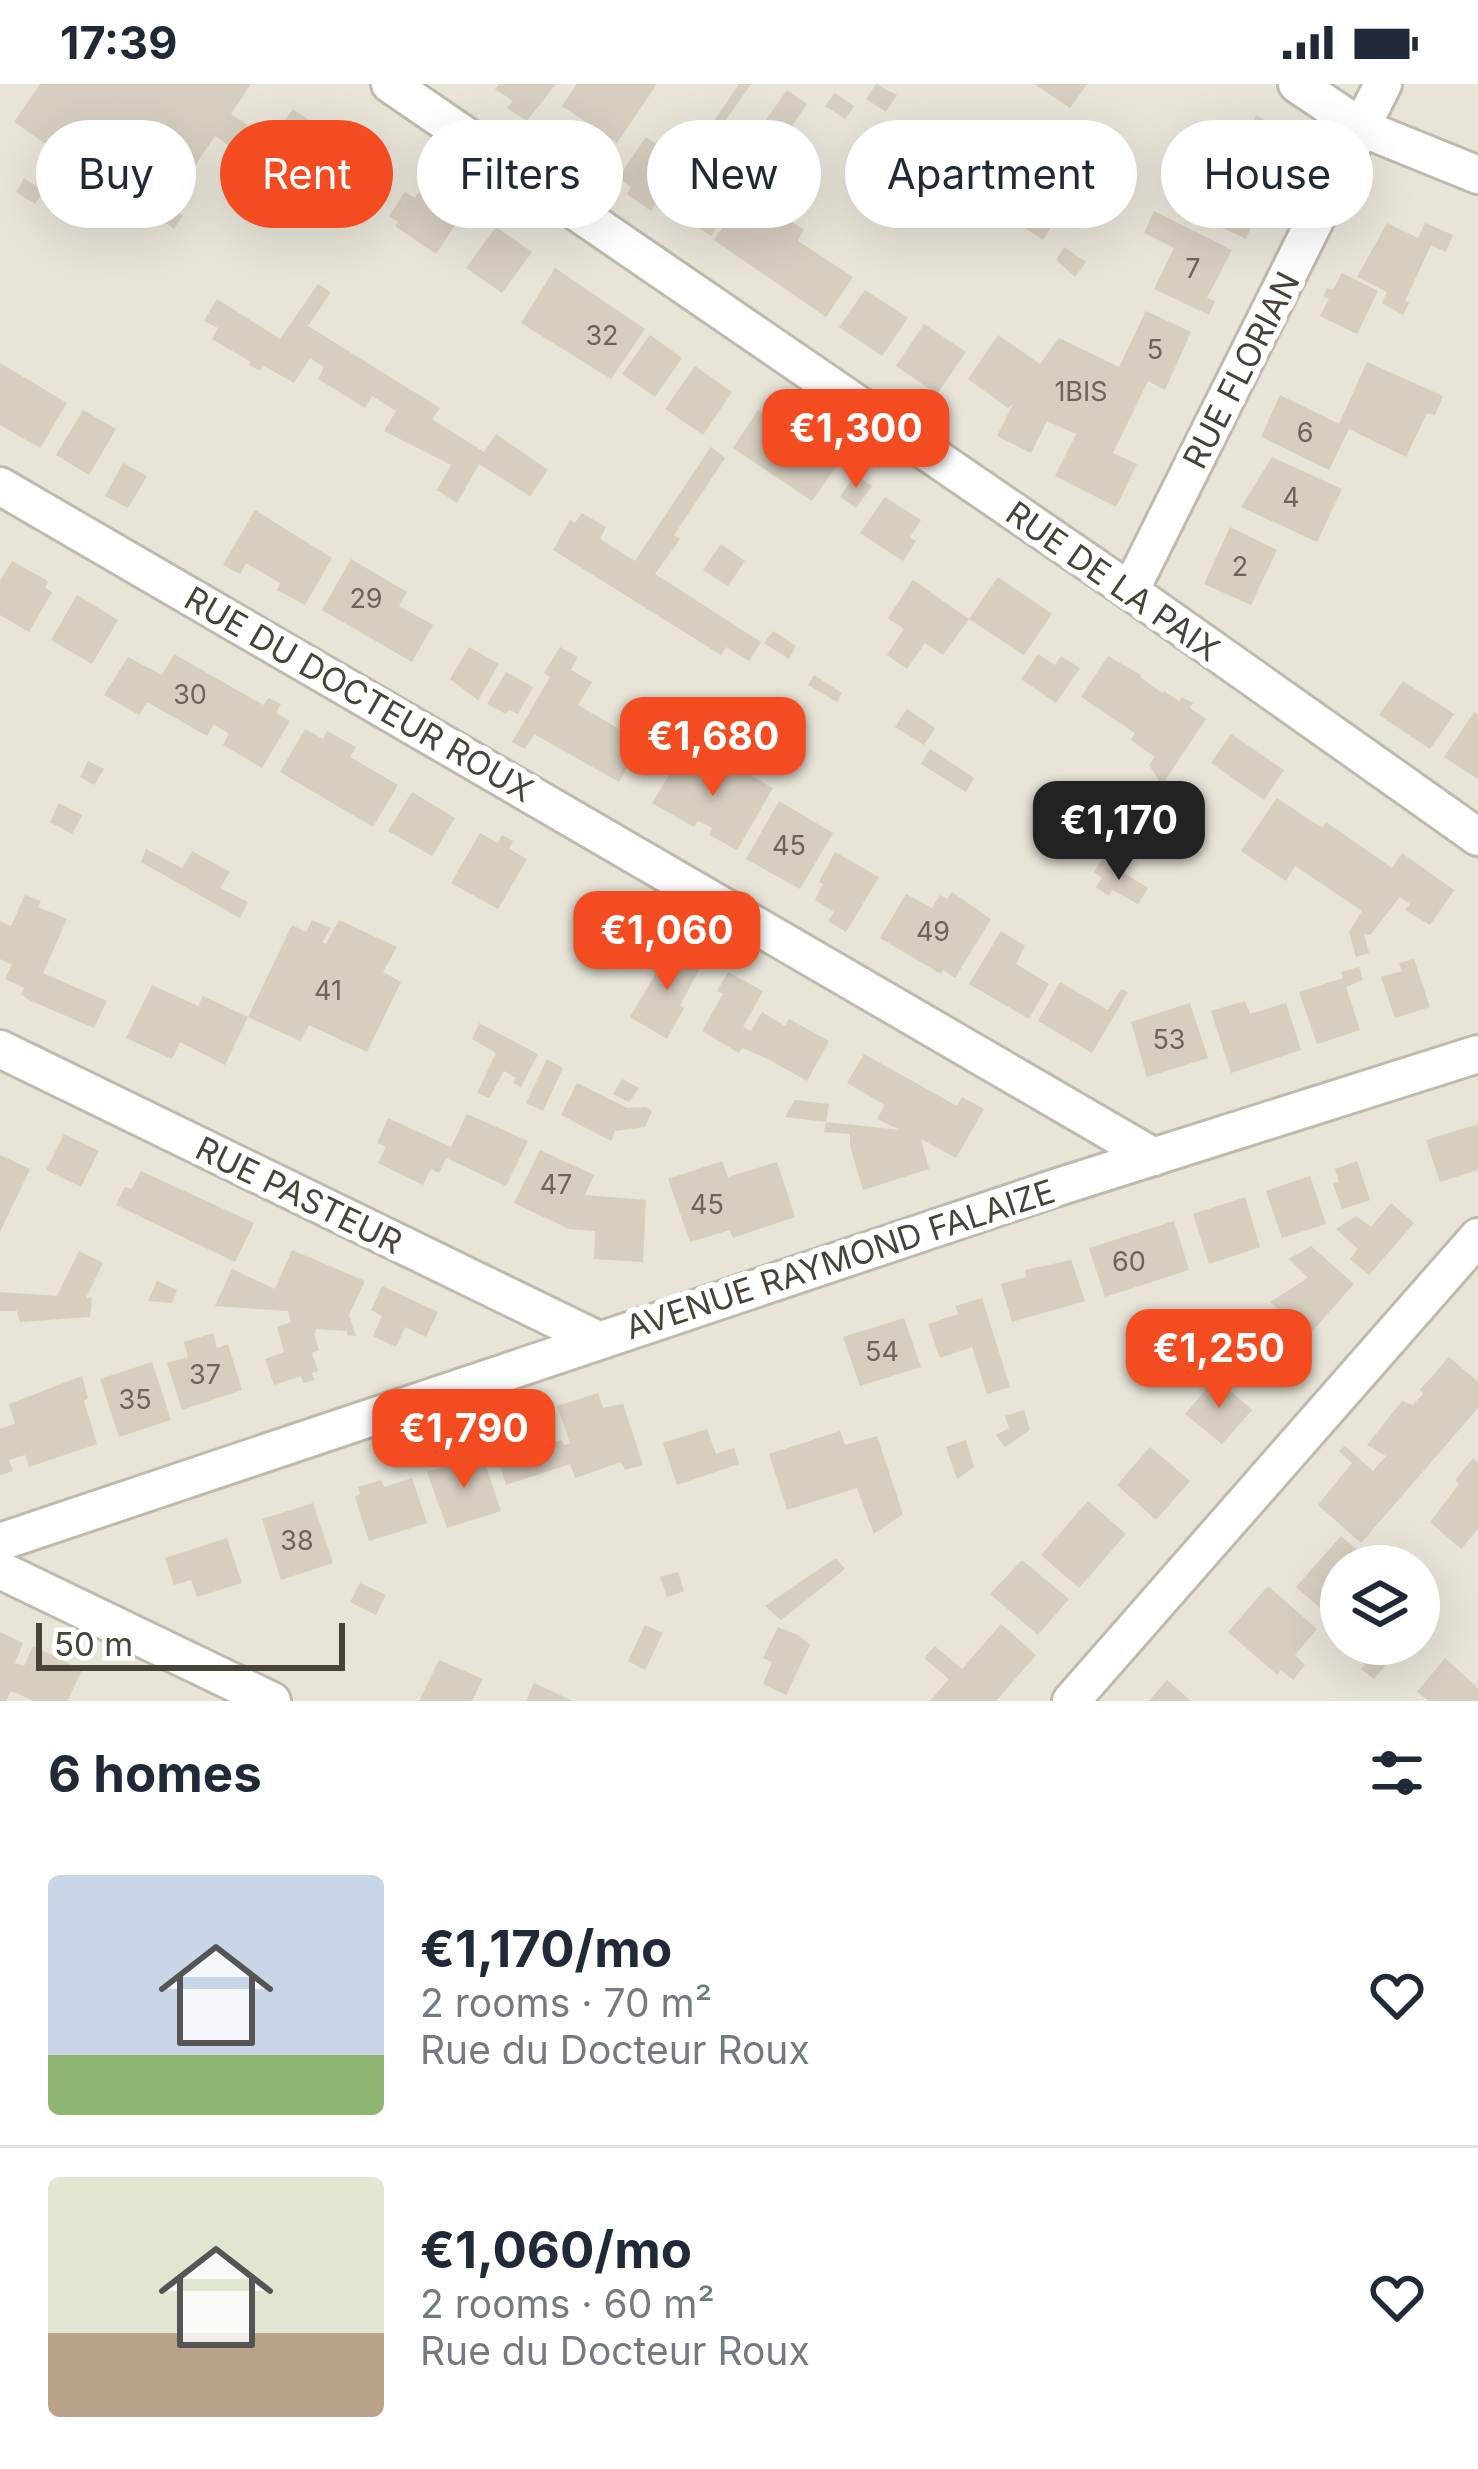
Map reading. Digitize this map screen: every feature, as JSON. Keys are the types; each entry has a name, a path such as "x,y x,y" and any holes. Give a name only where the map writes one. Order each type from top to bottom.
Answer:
{"street":[{"name":"RUE DE LA PAIX","path":"390,84 1130,591 1478,837"},
{"path":"1297,84 1350,120"},
{"name":"RUE FLORIAN","path":"1366,120 1383,84"},
{"path":"1373,132 1478,175"},
{"name":"RUE FLORIAN","path":"1130,591 1312,228"},
{"name":"RUE DU DOCTEUR ROUX","path":"0,485 1154,1156"},
{"name":"RUE PASTEUR","path":"0,1049 598,1340"},
{"name":"AVENUE RAYMOND FALAIZE","path":"0,1541 1154,1156 1478,1054"},
{"path":"1071,1701 1478,1237"},
{"path":"0,1570 272,1701"}],"shaded area":[{"path":"0,84 1478,84 1478,1701 0,1701"}],"building":[{"path":"40,84 251,84 231,114 240,120 220,120 220,139 215,136 196,164 196,120 36,120 36,137 14,122"},
{"path":"499,84 556,84 528,120 507,108 513,101 495,89"},
{"path":"577,84 657,84 623,134 623,120 583,120 562,106"},
{"path":"739,84 751,84 726,120 715,120"},
{"path":"876,84 897,95 886,112 866,99"},
{"path":"1034,84 1087,84 1070,108"},
{"path":"787,90 807,104 796,120 766,120"},
{"path":"835,93 854,106 845,119 825,106"},
{"path":"293,109 309,120 285,120"},
{"path":"647,138 647,208 627,194 631,187 623,181 623,171"},
{"path":"24,178 36,186 36,203 35,204 16,192"},
{"path":"405,192 415,198 417,228 453,228 436,254 395,226 393,210"},
{"path":"1154,211 1161,214 1161,228 1188,228 1232,250 1207,298 1215,301 1209,315 1154,289 1174,248 1144,233"},
{"path":"1387,223 1418,238 1425,223 1453,235 1446,252 1431,245 1403,315 1382,303 1387,292 1357,277"},
{"path":"495,228 532,252 502,293 466,268"},
{"path":"722,228 801,228 798,241 853,277 826,317 714,240"},
{"path":"1025,228 1050,228 1043,240"},
{"path":"1223,228 1251,228 1246,239"},
{"path":"1064,247 1086,262 1075,277 1056,260"},
{"path":"555,268 645,329 611,379 521,323"},
{"path":"1342,273 1378,291 1357,334 1320,316 1329,299 1323,296 1327,288 1333,290"},
{"path":"318,284 331,292 308,326 440,408 432,419 484,452 496,434 548,470 530,496 479,464 457,503 437,490 451,465 384,431 396,411 372,396 365,408 318,379 324,367 310,358 294,383 264,366 260,371 212,339 218,328 204,321 217,299 280,339"},
{"path":"865,290 908,318 882,356 839,327"},
{"path":"1146,311 1191,332 1165,390 1148,381 1113,453 1137,464 1116,507 1055,476 1076,434 1047,421 1031,453 997,436 1013,404 1008,408 968,379 998,335 1040,364 1059,338 1119,367"},
{"path":"924,324 966,352 937,394 896,366"},
{"path":"650,335 682,358 655,397 622,374"},
{"path":"1367,362 1443,396 1435,415 1427,413 1406,457 1349,429 1329,470 1261,437 1280,395 1339,424"},
{"path":"0,363 67,403 40,448 0,425"},
{"path":"695,366 732,392 703,435 665,409"},
{"path":"83,410 116,429 89,475 56,455"},
{"path":"758,410 838,464 812,501 733,448"},
{"path":"711,447 725,458 674,535 680,539 655,574 761,642 749,661 726,647 721,655 553,550 570,520 575,523 582,513 606,527 600,539 635,561"},
{"path":"1272,457 1342,489 1317,542 1241,507"},
{"path":"123,463 147,476 128,508 105,496"},
{"path":"855,475 872,486 856,508 840,497"},
{"path":"885,497 921,520 910,537 916,541 903,561 860,533"},
{"path":"255,510 332,558 305,605 277,590 280,583 246,563 240,574 223,565"},
{"path":"1230,527 1277,550 1251,605 1204,584"},
{"path":"721,544 745,561 728,586 703,570"},
{"path":"351,559 407,592 399,606 433,625 412,662 322,610"},
{"path":"12,561 48,581 45,588 52,592 29,632 0,615 0,581"},
{"path":"998,577 1052,614 1024,655 969,619"},
{"path":"913,580 969,619 943,655 925,643 907,669 887,655 904,629 888,618"},
{"path":"77,595 118,620 92,664 51,640"},
{"path":"773,631 796,646 789,659 764,643"},
{"path":"469,647 499,664 478,700 450,679"},
{"path":"560,647 578,657 571,670 592,682 578,705 643,743 619,782 534,734 525,749 512,742 550,677 544,673"},
{"path":"174,654 263,705 269,698 281,704 276,713 290,721 262,768 223,745 229,734 214,724 207,736 147,702 139,715 104,695 128,657 162,675"},
{"path":"1038,654 1055,665 1061,656 1080,668 1056,703 1021,679"},
{"path":"1108,656 1162,693 1193,703 1190,708 1206,719 1162,785 1149,765 1155,757 1131,740 1135,733 1081,697"},
{"path":"506,672 533,687 518,714 509,710 506,714 487,704"},
{"path":"814,675 842,693 837,702 808,685"},
{"path":"1403,681 1454,714 1430,749 1379,715"},
{"path":"907,709 935,728 924,745 895,727"},
{"path":"1474,712 1478,714 1478,779 1444,757"},
{"path":"305,729 323,739 327,731 356,747 350,757 398,785 373,827 280,772"},
{"path":"1231,734 1284,770 1264,800 1211,763"},
{"path":"930,749 974,778 966,792 921,764"},
{"path":"683,752 725,776 731,764 773,788 737,850 709,835 712,828 698,821 694,827 652,803"},
{"path":"88,761 104,769 94,785 80,777"},
{"path":"412,792 455,818 432,856 388,831"},
{"path":"1277,798 1322,828 1326,822 1392,868 1402,853 1454,890 1430,925 1405,910 1410,904 1400,897 1370,935 1364,934 1369,953 1356,957 1349,932 1362,911 1295,866 1286,881 1241,851"},
{"path":"779,801 833,833 800,889 746,859"},
{"path":"59,803 82,815 72,834 50,822"},
{"path":"480,833 498,843 502,835 513,841 509,849 527,859 498,909 451,883"},
{"path":"146,849 182,868 192,851 230,872 220,888 248,902 240,918 141,862"},
{"path":"835,852 879,877 846,932 828,921 834,912 815,900"},
{"path":"1102,859 1148,888 1138,904 1096,887 1102,878 1094,872"},
{"path":"952,892 991,919 955,978 880,938 906,894 932,908 940,895 947,899"},
{"path":"25,895 41,901 38,907 67,919 43,973 107,1001 94,1028 29,1000 21,994 24,988 5,979 12,965 0,959 0,921 11,926"},
{"path":"602,905 643,928 620,970 579,945"},
{"path":"312,920 331,928 322,942 326,944 339,920 397,947 383,972 401,982 367,1052 309,1025 300,1041 248,1017 292,925 306,932"},
{"path":"1001,931 1025,946 1016,964 1049,984 1029,1019 969,984"},
{"path":"672,946 703,963 667,1039 630,1017"},
{"path":"1414,959 1430,1007 1395,1018 1381,977 1402,971 1399,963"},
{"path":"1359,967 1363,980 1346,987 1360,1030 1317,1044 1299,992 1343,978 1341,972"},
{"path":"728,972 763,991 743,1027 751,1031 762,1012 785,1026 789,1019 829,1041 807,1081 742,1048 739,1053 702,1031 723,994 717,991"},
{"path":"1060,982 1108,1010 1121,989 1128,992 1092,1053 1038,1021"},
{"path":"152,985 198,1006 203,996 248,1017 225,1065 180,1042 172,1059 126,1038"},
{"path":"1245,1001 1250,1014 1286,1003 1301,1050 1231,1073 1211,1011"},
{"path":"1190,1003 1208,1058 1147,1077 1131,1022"},
{"path":"479,1023 538,1054 521,1087 504,1071 489,1098 477,1093 496,1053 472,1039"},
{"path":"864,1054 957,1106 962,1097 984,1109 956,1158 921,1139 929,1169 863,1190 850,1134 824,1132 826,1122 900,1130 877,1119 885,1105 847,1083"},
{"path":"547,1059 563,1068 543,1111 526,1103"},
{"path":"622,1079 639,1088 629,1102 613,1094"},
{"path":"577,1083 627,1108 646,1107 652,1111 645,1127 615,1131 611,1141 561,1115"},
{"path":"795,1100 829,1104 826,1122 785,1117"},
{"path":"467,1114 528,1141 506,1186 446,1158 439,1173 431,1169 423,1185 378,1163 386,1147 377,1143 388,1118 451,1147"},
{"path":"1478,1124 1478,1170 1440,1182 1426,1140"},
{"path":"64,1134 99,1151 81,1187 46,1170"},
{"path":"540,1150 594,1175 585,1195 646,1200 643,1262 594,1259 595,1231 569,1229 514,1203"},
{"path":"0,1155 30,1169 0,1232"},
{"path":"722,1161 728,1177 777,1162 795,1217 733,1238 730,1230 690,1242 668,1179"},
{"path":"1357,1161 1370,1200 1342,1209 1333,1184 1339,1182 1335,1169"},
{"path":"141,1171 254,1223 235,1262 116,1205"},
{"path":"1310,1176 1326,1224 1282,1238 1266,1191"},
{"path":"1245,1197 1260,1247 1209,1264 1193,1214"},
{"path":"1391,1203 1414,1223 1369,1275 1350,1259 1358,1249 1336,1229 1356,1216 1371,1227"},
{"path":"1174,1221 1189,1270 1105,1297 1089,1248"},
{"path":"1311,1246 1354,1284 1309,1335 1270,1302 1308,1278 1289,1259"},
{"path":"292,1250 365,1281 349,1315 356,1336 317,1329 314,1380 303,1383 301,1376 274,1385 265,1359 284,1352 277,1327 291,1322 288,1311 215,1306 232,1269 275,1289"},
{"path":"79,1251 103,1263 86,1298 92,1298 90,1317 20,1322 17,1311 0,1311 0,1292 57,1296"},
{"path":"1071,1260 1085,1301 1012,1322 1001,1284 1026,1277 1025,1270"},
{"path":"157,1281 177,1290 172,1303 148,1301"},
{"path":"382,1286 438,1312 426,1337 405,1327 396,1347 373,1336 382,1316 371,1310"},
{"path":"982,1298 1010,1387 987,1394 972,1347 940,1358 928,1324 958,1314 955,1306"},
{"path":"904,1318 921,1367 860,1386 843,1337"},
{"path":"1258,1332 1294,1362 1275,1382 1241,1353"},
{"path":"213,1333 217,1348 228,1344 242,1390 182,1410 167,1363 188,1357 184,1342"},
{"path":"1449,1357 1478,1382 1478,1408 1361,1543 1318,1505 1352,1463 1339,1451 1345,1446 1373,1471 1386,1456 1367,1445 1402,1401 1413,1405"},
{"path":"152,1362 171,1420 119,1437 100,1379"},
{"path":"82,1376 97,1444 29,1467 25,1455 9,1460 13,1471 0,1475 0,1429 15,1424 9,1404"},
{"path":"1216,1378 1252,1410 1222,1444 1185,1414"},
{"path":"598,1393 603,1408 623,1404 643,1465 625,1470 621,1462 575,1478 570,1464 506,1485 493,1443 539,1428 546,1444 570,1443 557,1406"},
{"path":"1024,1410 1030,1430 1005,1447 996,1435 1009,1428 1005,1416"},
{"path":"707,1429 716,1454 734,1448 739,1464 677,1485 663,1443"},
{"path":"840,1431 845,1445 877,1436 903,1514 874,1534 857,1488 787,1510 769,1454"},
{"path":"966,1440 974,1467 957,1479 946,1447"},
{"path":"1150,1447 1190,1481 1156,1520 1117,1485"},
{"path":"482,1454 501,1511 447,1528 427,1472"},
{"path":"1473,1458 1478,1463 1478,1529 1461,1549 1430,1522"},
{"path":"412,1478 427,1523 369,1541 355,1497 360,1494 358,1487 381,1480 384,1487"},
{"path":"1088,1501 1126,1534 1079,1588 1041,1555"},
{"path":"313,1503 333,1563 281,1580 262,1519"},
{"path":"227,1538 242,1583 197,1597 191,1580 174,1585 165,1558"},
{"path":"836,1558 845,1569 781,1620 765,1606"},
{"path":"1022,1560 1069,1599 1038,1635 990,1594"},
{"path":"1320,1560 1320,1608 1296,1587"},
{"path":"678,1572 684,1591 667,1597 660,1577"},
{"path":"360,1583 386,1595 376,1615 350,1602"},
{"path":"1268,1586 1317,1629 1295,1655 1305,1665 1293,1680 1281,1670 1277,1675 1228,1632"},
{"path":"1001,1624 1036,1655 996,1701 930,1701 949,1679 924,1658 935,1646 962,1669"},
{"path":"645,1625 663,1633 645,1670 628,1661"},
{"path":"778,1627 810,1645 786,1695 763,1684 772,1662 763,1658"},
{"path":"0,1632 23,1643 15,1663 24,1666 33,1646 82,1670 67,1701 34,1701 11,1691 6,1701 0,1701"},
{"path":"1445,1658 1478,1688 1478,1701 1429,1701 1417,1692"},
{"path":"439,1660 483,1679 472,1701 419,1701"},
{"path":"1364,1665 1386,1665 1374,1679 1361,1669"},
{"path":"1167,1680 1191,1701 1149,1701"},
{"path":"534,1683 573,1701 526,1701"}]}
